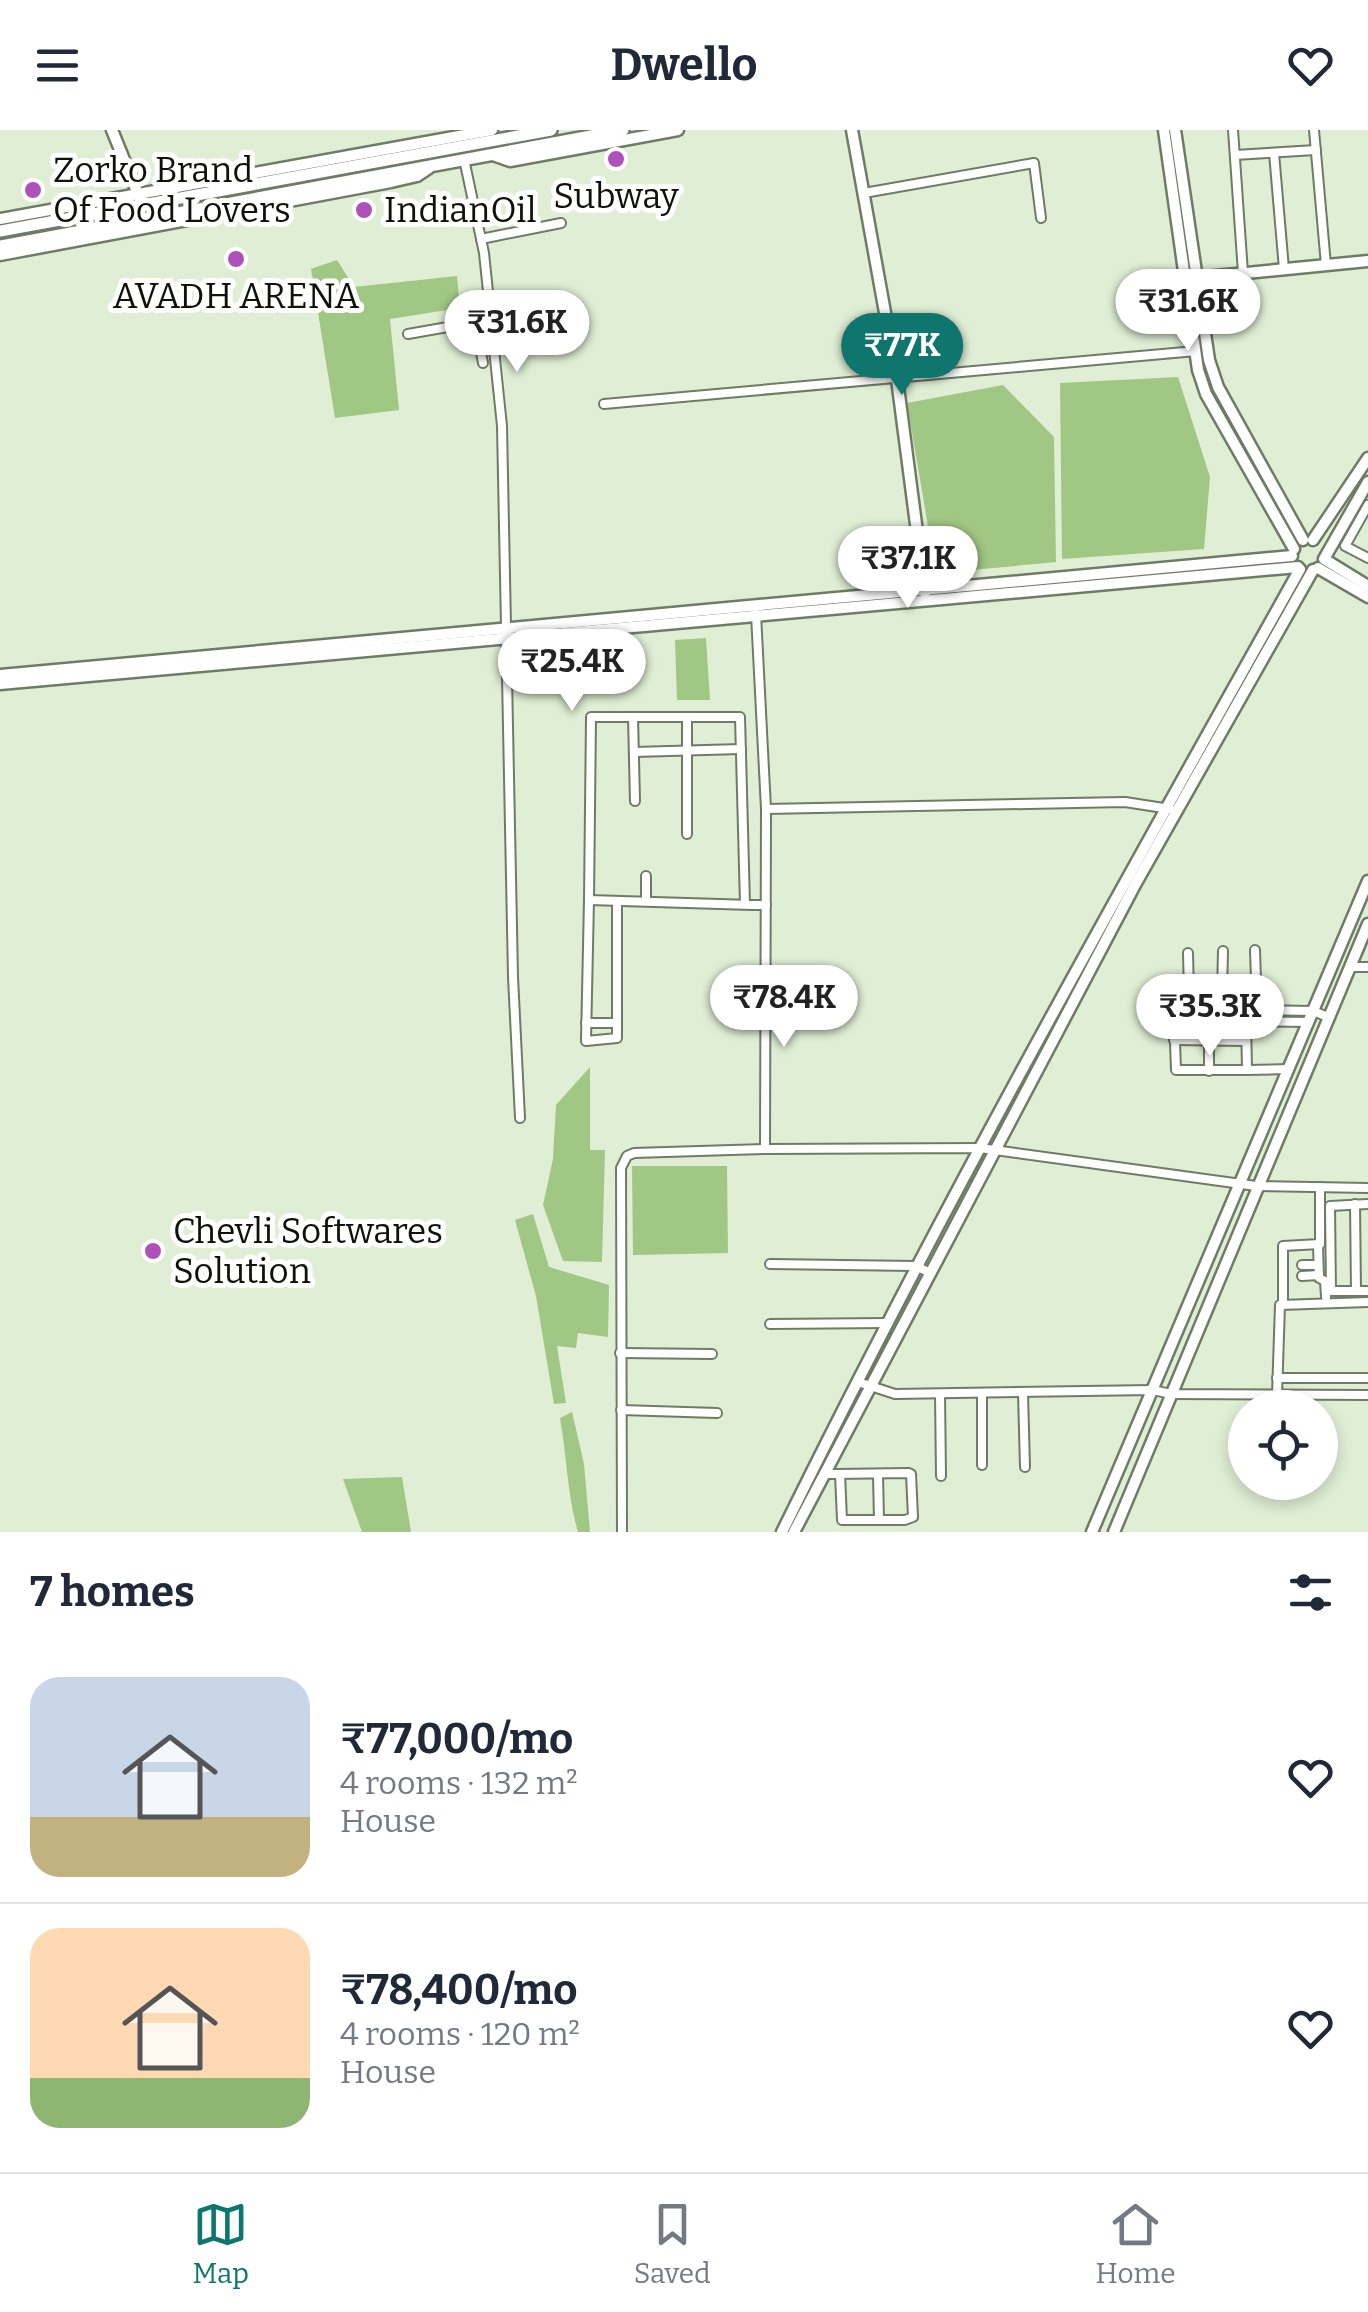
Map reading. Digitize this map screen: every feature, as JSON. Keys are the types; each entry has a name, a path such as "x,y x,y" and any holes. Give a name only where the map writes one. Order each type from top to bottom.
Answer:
{"main road":[{"path":"461,143 491,154 623,130"},
{"path":"0,232 140,199 545,131"},
{"path":"0,246 149,222 432,166 461,143"}],"street":[{"path":"0,255 149,222 112,130"},
{"path":"492,130 461,143 481,239 502,426 513,977 520,1118"},
{"path":"491,154 510,161 678,130"},
{"path":"852,130 898,379 926,602"},
{"path":"1164,130 1209,360 1218,387 1300,553"},
{"path":"1175,130 1196,350 1206,394 1300,553 1368,597"},
{"path":"1233,130 1243,273"},
{"path":"1314,130 1326,265"},
{"path":"1235,155 1316,150"},
{"path":"1274,153 1284,269"},
{"path":"864,193 1034,163 1040,218"},
{"path":"0,219 140,199"},
{"path":"481,239 562,222"},
{"path":"1192,278 1368,261"},
{"path":"408,334 492,320"},
{"path":"475,322 483,363"},
{"path":"604,404 1196,350"},
{"path":"782,1532 915,1266 1300,553 1368,458"},
{"path":"1368,482 1360,517 1345,546 1368,558"},
{"path":"794,1532 1177,810 1318,566 1368,506"},
{"path":"0,684 926,602 1322,547 1318,566"},
{"path":"0,674 1300,553"},
{"path":"1318,566 1368,586"},
{"path":"756,604 766,809 765,1148"},
{"path":"617,900 617,1038 586,1041 591,717 740,717 745,904"},
{"path":"633,717 635,801"},
{"path":"687,718 687,834"},
{"path":"634,752 741,750"},
{"path":"742,774 765,774"},
{"path":"766,809 1125,802 1177,810"},
{"path":"646,876 646,902"},
{"path":"1092,1532 1368,881"},
{"path":"589,900 766,905"},
{"path":"1114,1532 1368,924"},
{"path":"1255,950 1258,1010 1311,1016"},
{"path":"1222,993 1223,951"},
{"path":"1188,953 1189,992 1256,993"},
{"path":"1350,967 1368,966"},
{"path":"1209,1013 1210,1071"},
{"path":"1246,1070 1246,1021 1242,1013 1174,1014 1176,1070 1210,1071 1289,1069"},
{"path":"1246,1021 1328,1016"},
{"path":"586,1023 617,1023"},
{"path":"1174,1040 1246,1041"},
{"path":"1266,1122 1280,1128"},
{"path":"622,1532 622,1161 634,1153 765,1148 980,1148 1256,1186 1366,1188 1355,1245 1356,1292"},
{"path":"1320,1187 1319,1279 1326,1281 1326,1297"},
{"path":"1362,1204 1330,1205 1331,1291 1368,1291"},
{"path":"1284,1304 1283,1246 1318,1245"},
{"path":"1330,1245 1355,1245"},
{"path":"1330,1258 1356,1258"},
{"path":"770,1264 915,1266 931,1272"},
{"path":"1302,1270 1319,1270"},
{"path":"1277,1390 1279,1308 1284,1304 1368,1302"},
{"path":"770,1324 886,1323"},
{"path":"620,1352 712,1354"},
{"path":"1278,1378 1368,1378"},
{"path":"1328,1390 1332,1378"},
{"path":"1332,1378 1336,1390"},
{"path":"858,1382 895,1394 1153,1390 1228,1395"},
{"path":"940,1394 941,1476"},
{"path":"982,1394 982,1465"},
{"path":"1023,1394 1025,1467"},
{"path":"1338,1395 1368,1395"},
{"path":"621,1410 718,1412"},
{"path":"826,1474 840,1474 878,1474 912,1475 913,1517 841,1518 840,1474"},
{"path":"878,1474 879,1520"}],"green space":[{"path":"337,260 354,287 457,276 460,308 390,319 399,410 335,418 311,269"},
{"path":"1178,377 1210,477 1204,549 1062,559 1060,383"},
{"path":"1003,385 1054,437 1056,562 962,571 961,535 928,526 907,403"},
{"path":"706,638 710,700 677,700 675,640"},
{"path":"590,1067 590,1150 605,1150 602,1262 563,1261 543,1205 553,1159 556,1105"},
{"path":"632,1166 727,1166 728,1253 633,1255"},
{"path":"533,1214 549,1267 609,1285 608,1337 578,1333 576,1348 557,1346 566,1403 554,1404 536,1296 515,1220"},
{"path":"572,1412 584,1464 590,1532 578,1532 569,1490 560,1418"},
{"path":"402,1477 411,1532 362,1532 343,1479"}],"place":[{"name":"Subway","path":"616,159"},
{"name":"Zorko Brand Of Food Lovers","path":"33,190"},
{"name":"IndianOil","path":"364,210"},
{"name":"AVADH ARENA","path":"236,259"},
{"name":"Chevli Softwares Solution","path":"153,1251"}]}
